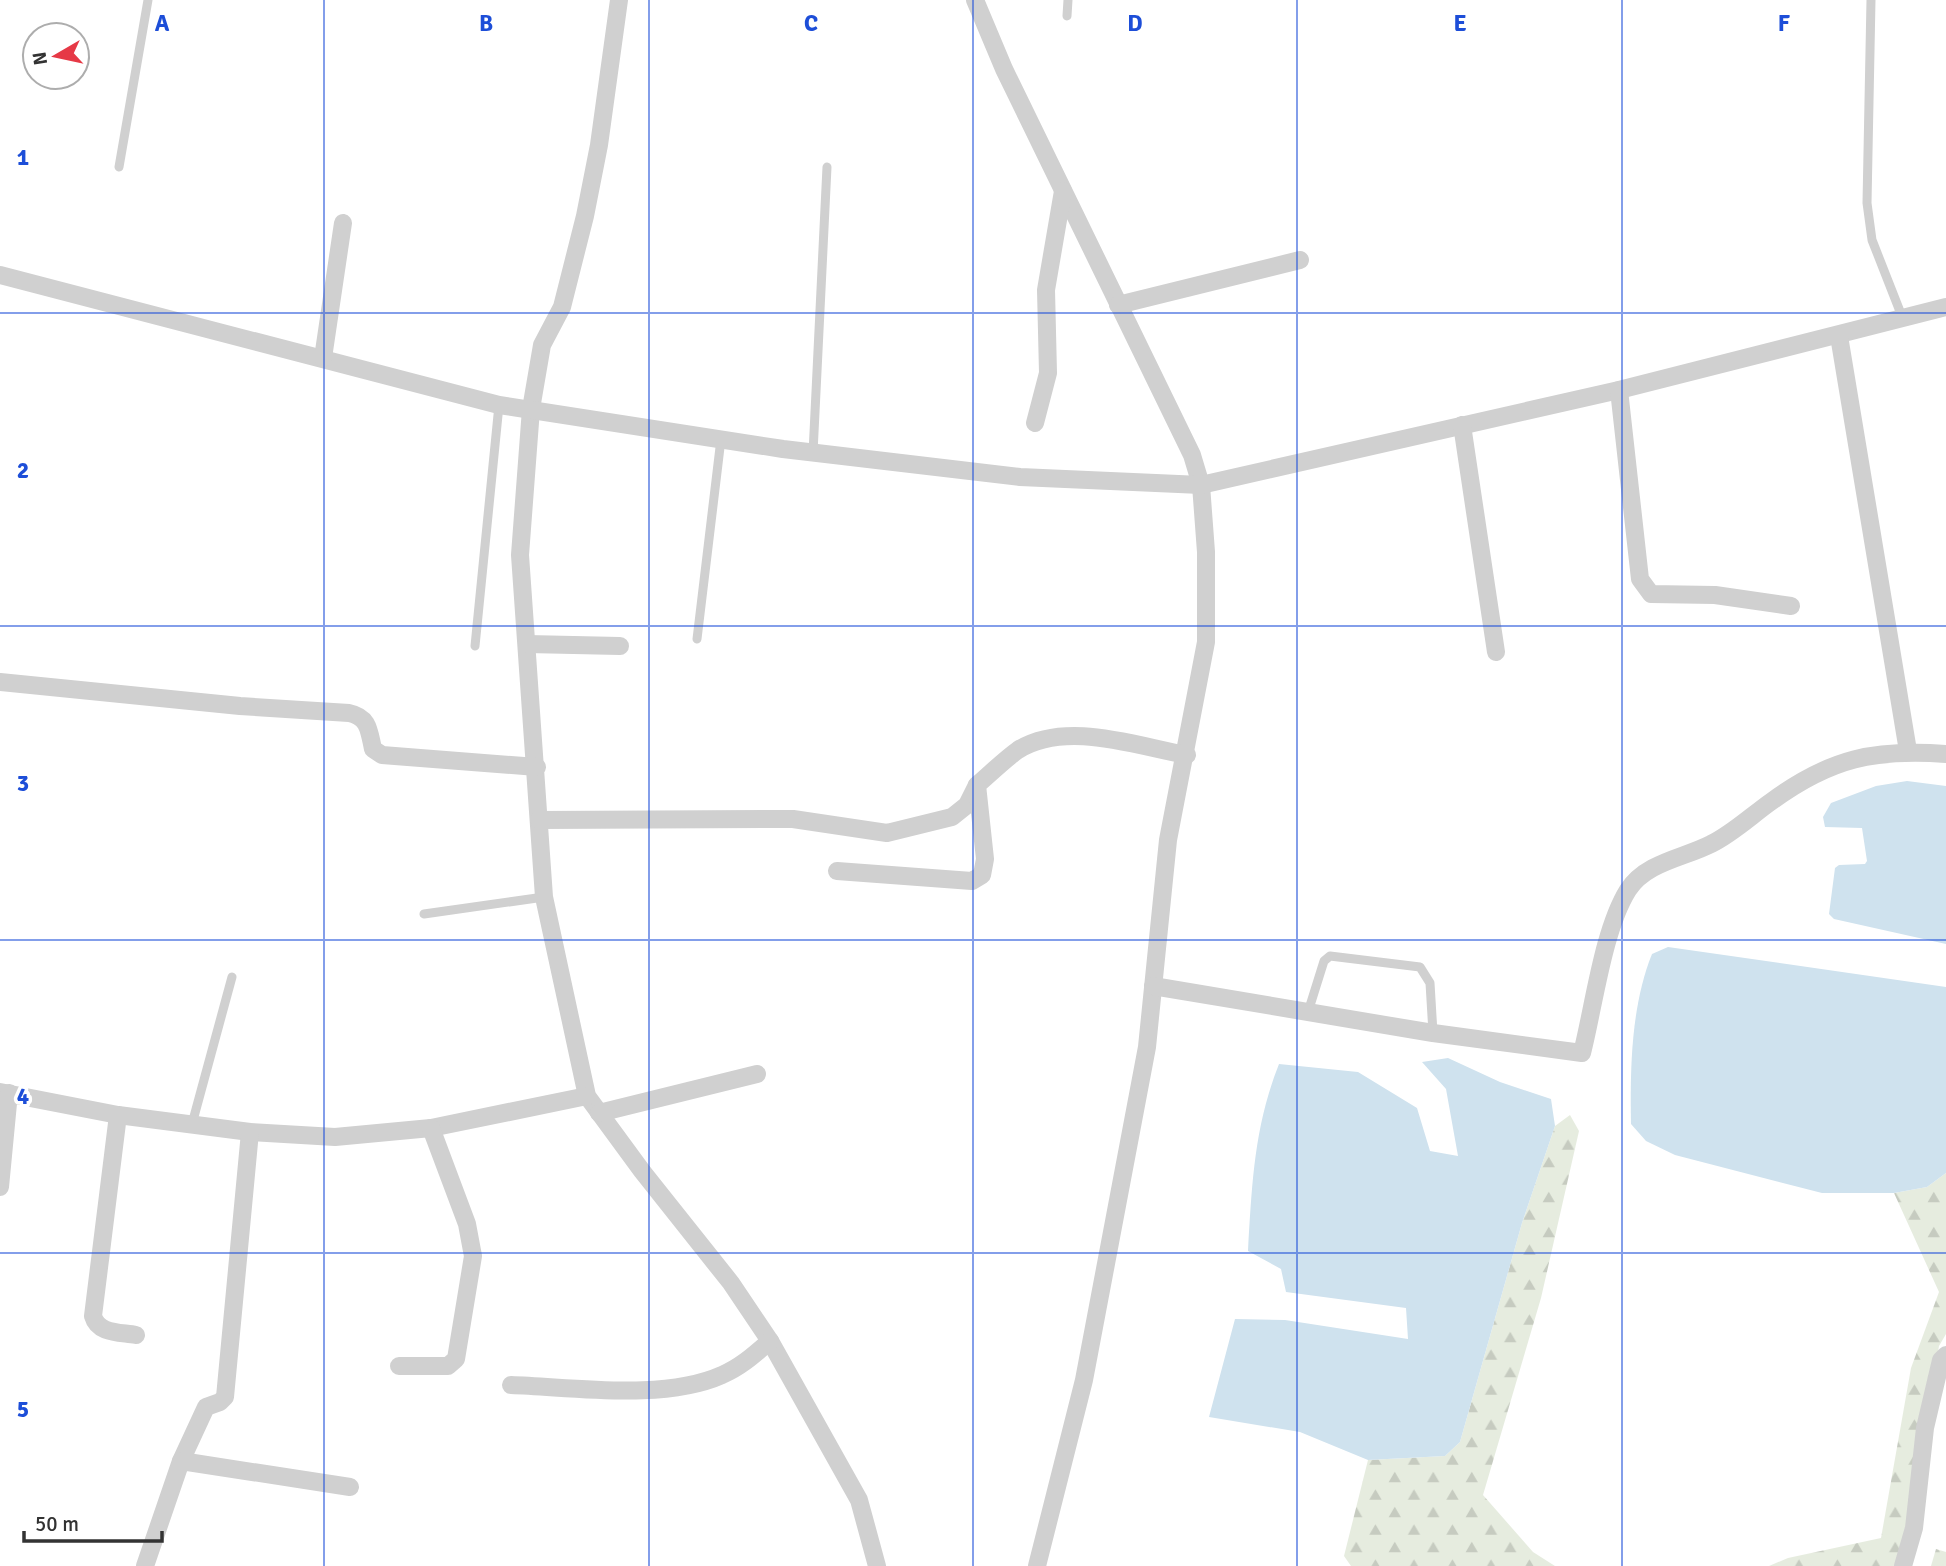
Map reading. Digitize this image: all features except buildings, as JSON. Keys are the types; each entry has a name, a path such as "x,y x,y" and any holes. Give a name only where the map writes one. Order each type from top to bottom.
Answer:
{"street":[{"path":"620,0 600,145 585,216 562,307 542,345 531,409 520,555 537,767 544,897 587,1096 732,1283 770,1340 859,1500 877,1566"},
{"path":"975,0 1063,191 1192,455 1201,485 1206,552 1206,642 1187,755 1168,840 1146,1047 1084,1380 1037,1566"},
{"path":"1035,423 1048,373 1046,290 1063,191"},
{"path":"323,358 343,223"},
{"path":"1118,305 1300,260"},
{"path":"0,275 499,404 813,453 1020,477 1201,485 1619,390 1946,307"},
{"path":"1839,336 1908,751"},
{"path":"1619,390 1640,579 1644,589 1651,594 1715,595 1791,606"},
{"path":"1462,425 1496,652"},
{"path":"527,644 620,646"},
{"path":"0,682 240,706 349,713 361,715 368,724 373,749 382,755 537,767"},
{"path":"539,820 793,819 887,833 952,817 967,805 977,785 1019,750 1054,737 1087,737 1187,755"},
{"path":"1153,986 1433,1032 1582,1053 1616,912 1630,887 1668,860 1712,844 1798,782 1843,760 1908,751 1946,754"},
{"path":"837,871 972,881 982,874 985,859 977,785"},
{"path":"600,1113 757,1074"},
{"path":"0,1187 5,1093 118,1115 250,1132 335,1138 431,1128 587,1096"},
{"path":"118,1115 93,1316 96,1325 101,1329 136,1335"},
{"path":"398,1366 448,1366 456,1359 473,1256 467,1224 431,1128"},
{"path":"145,1566 181,1461 206,1407 225,1397 250,1132"},
{"path":"511,1385 672,1388 719,1377 744,1364 770,1340"},
{"path":"1903,1566 1914,1528 1925,1428 1941,1360 1946,1355"},
{"path":"181,1461 350,1488"}],"lane":[{"path":"118,167 148,0"},
{"path":"1066,16 1068,0"},
{"path":"1871,0 1867,203 1872,240 1903,319"},
{"path":"813,453 827,167"},
{"path":"475,646 499,404"},
{"path":"697,639 721,439"},
{"path":"424,914 544,897"},
{"path":"1308,1012 1324,961 1330,956 1420,967 1430,983 1433,1032"},
{"path":"192,1124 232,977"}],"green space":[{"path":"1570,1115 1579,1131 1541,1298 1483,1495 1533,1552 1555,1566 1351,1566 1344,1556 1368,1460 1445,1456 1460,1442 1522,1223 1555,1126"},
{"path":"1946,1173 1946,1334 1939,1346 1905,1546 1898,1566 1769,1566 1788,1558 1881,1538 1911,1368 1939,1292 1894,1193 1927,1187"},
{"path":"1936,1549 1946,1552 1946,1566 1931,1566"}],"water":[{"path":"1907,781 1946,786 1946,944 1834,919 1829,914 1835,868 1839,865 1865,864 1867,861 1862,828 1825,827 1823,817 1831,803 1876,786"},
{"path":"1668,947 1946,987 1946,1173 1927,1187 1894,1193 1822,1193 1675,1155 1646,1141 1631,1124 1633,1038 1640,995 1652,954"},
{"path":"1448,1058 1500,1082 1551,1099 1555,1126 1522,1223 1460,1442 1445,1456 1368,1460 1300,1432 1209,1417 1235,1319 1285,1320 1408,1339 1406,1308 1286,1292 1281,1269 1248,1251 1259,1133 1279,1064 1358,1072 1417,1108 1430,1151 1458,1156 1446,1089 1422,1062"}]}
